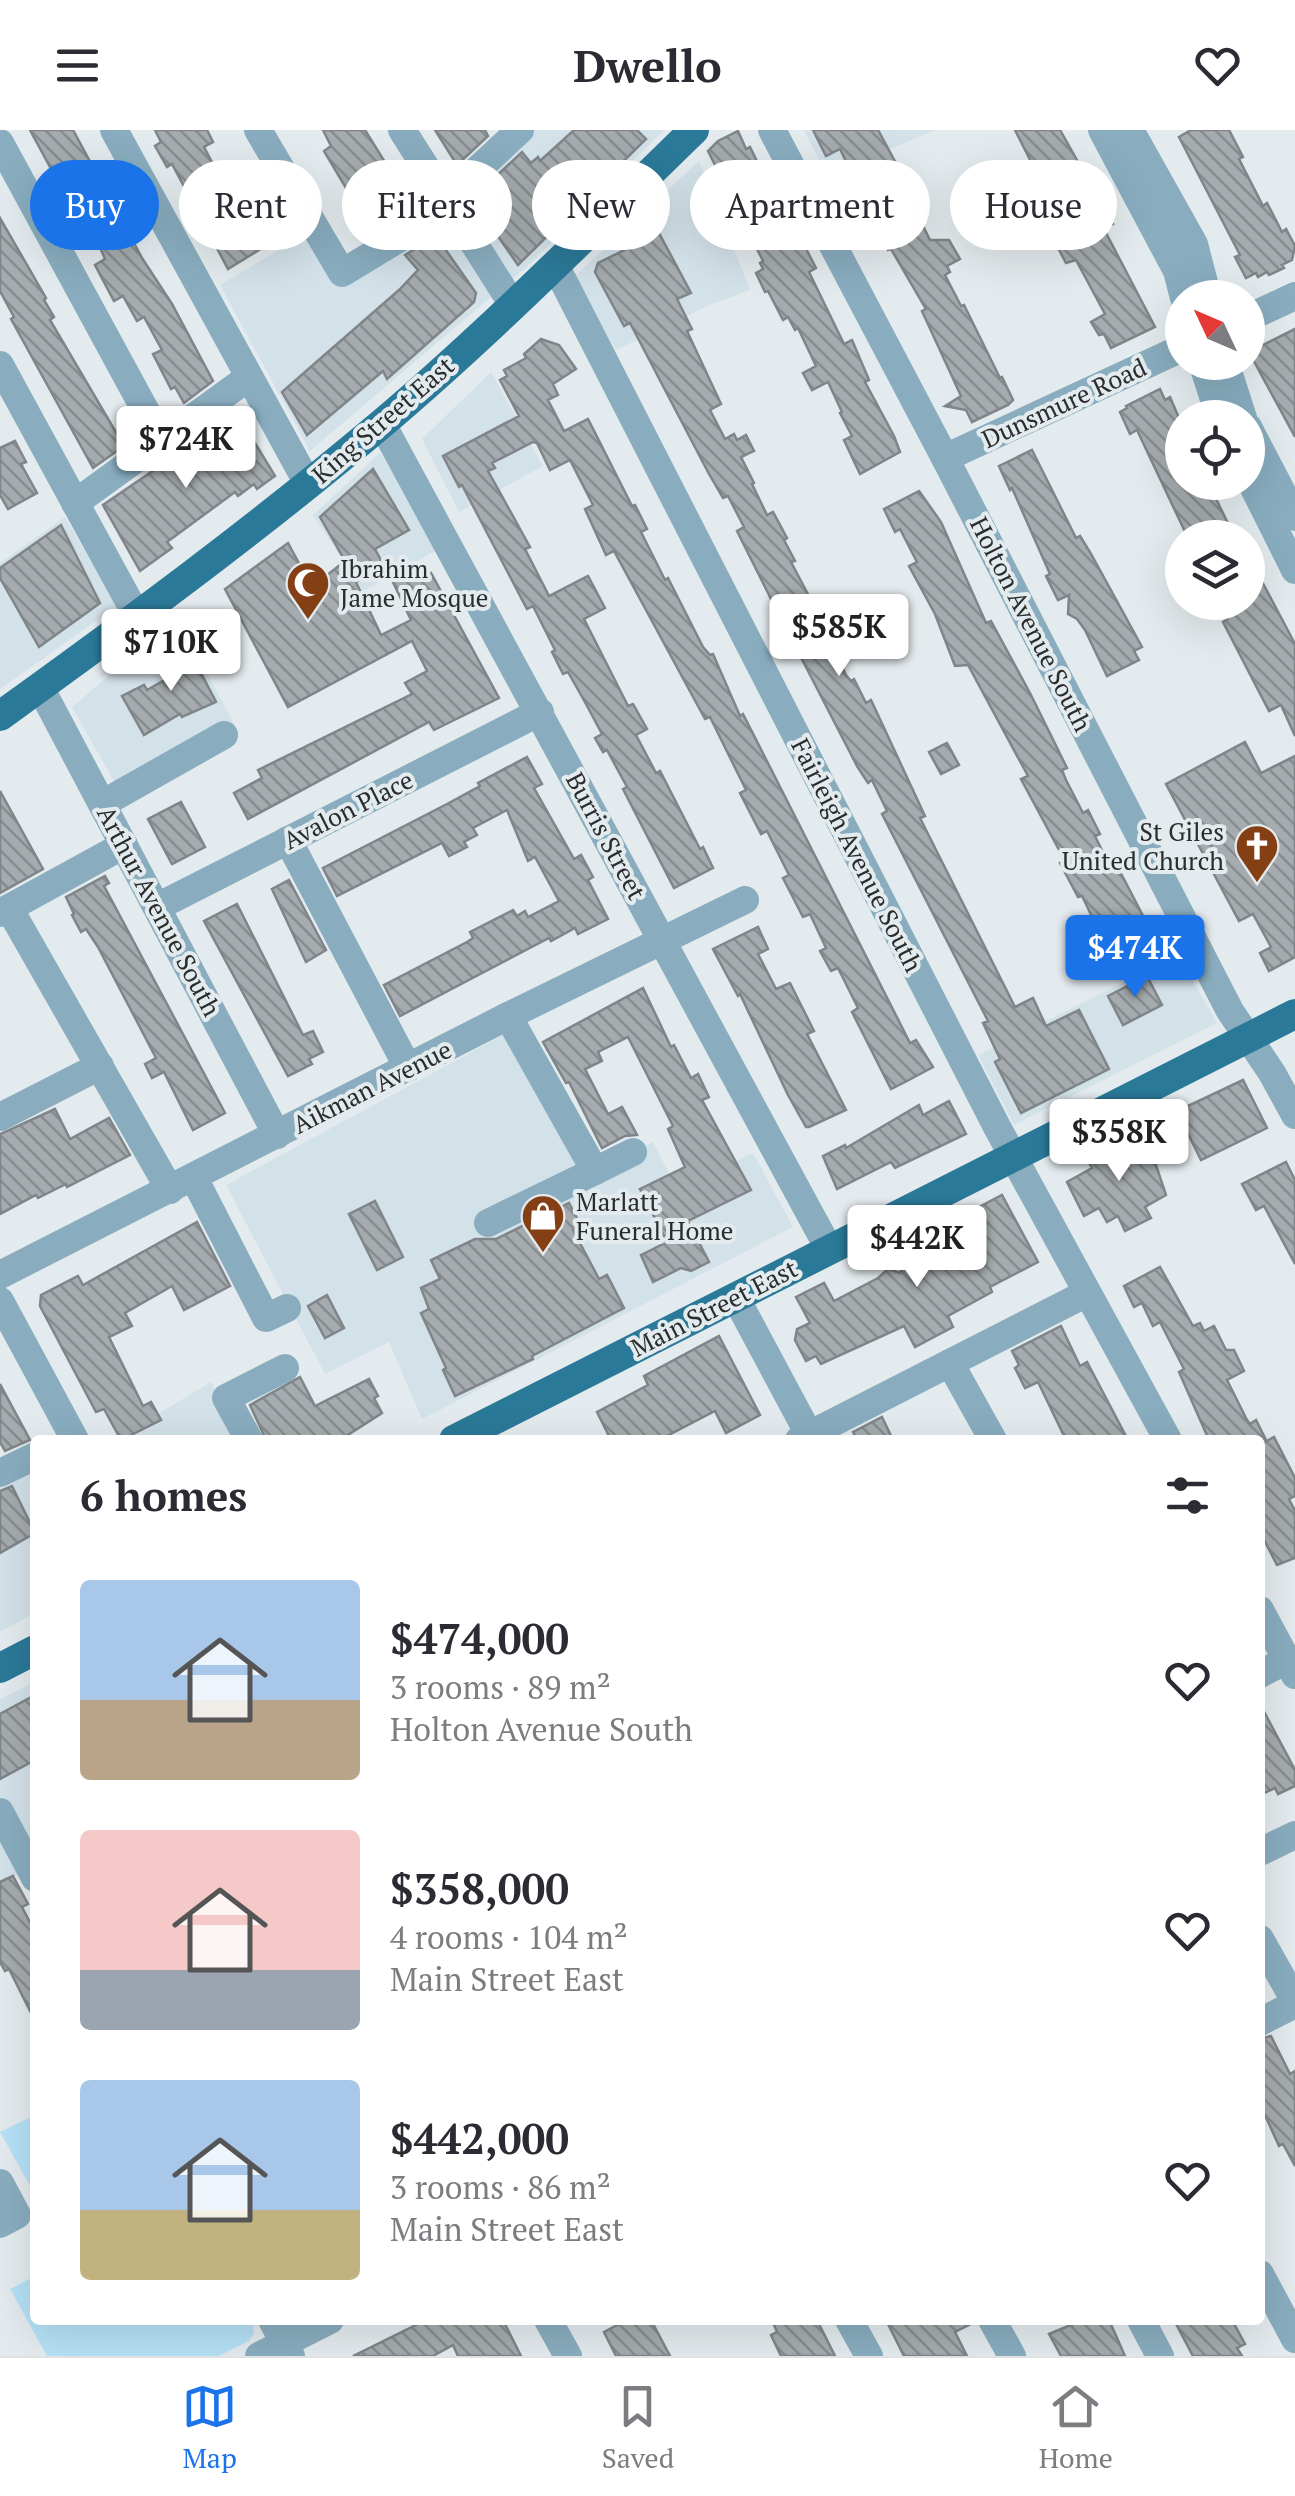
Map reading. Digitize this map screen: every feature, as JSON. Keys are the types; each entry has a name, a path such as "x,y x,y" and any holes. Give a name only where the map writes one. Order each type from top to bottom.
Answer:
{"main road":[{"name":"King Street East","path":"0,716 137,616 382,424 514,305 694,130"},
{"name":"Main Street East","path":"464,1435 1295,1014"},
{"path":"0,1668 30,1653"}],"street":[{"path":"114,130 308,484"},
{"path":"258,130 342,273 377,250"},
{"path":"402,130 421,160"},
{"path":"490,160 520,130"},
{"name":"Holton Avenue South","path":"772,130 946,458 1226,1004 1295,1115"},
{"path":"1112,131 1187,276"},
{"path":"0,143 162,441"},
{"path":"478,250 514,305"},
{"name":"Fairleigh Avenue South","path":"555,265 1013,1158 1165,1435"},
{"path":"1265,310 1295,296"},
{"name":"Dunsmure Road","path":"946,458 1165,356"},
{"path":"0,365 137,616"},
{"path":"75,503 249,377"},
{"name":"Burris Street","path":"382,424 830,1249"},
{"path":"1265,459 1295,517"},
{"path":"1260,500 1295,570"},
{"name":"Arthur Avenue South","path":"40,687 277,1136"},
{"name":"Avalon Place","path":"156,907 540,712"},
{"path":"102,804 224,736"},
{"path":"288,840 408,1068"},
{"path":"124,845 4,911 100,1066 182,1184 266,1318 288,1308"},
{"name":"Aikman Avenue","path":"0,1275 744,900"},
{"path":"508,1016 595,1170"},
{"path":"0,1117 100,1066"},
{"path":"488,1224 634,1152"},
{"path":"813,1435 1088,1293"},
{"path":"736,1298 805,1435"},
{"path":"0,1302 69,1435"},
{"path":"950,1363 990,1435"},
{"path":"246,1435 226,1398 285,1368"},
{"path":"0,1473 30,1458"},
{"path":"1265,1619 1291,1667 1265,1673"},
{"path":"0,1812 30,1869"},
{"path":"1265,1850 1295,1835"},
{"path":"1265,1948 1295,2003 1265,2019"},
{"path":"0,2183 16,2215 0,2224"},
{"path":"1265,2283 1295,2339"},
{"path":"276,2344 319,2325"},
{"path":"551,2325 568,2356"},
{"path":"852,2325 869,2356"},
{"path":"995,2325 1012,2356"},
{"path":"1144,2325 1160,2356"}],"shaded area":[{"path":"512,130 664,130 634,160 532,160 532,250 544,250 310,451 220,285 279,250 322,250 322,237 351,278 381,250 512,250 512,160 479,160"},
{"path":"804,130 935,130 865,160 819,160"},
{"path":"690,169 690,250 734,250 750,290 616,350 573,278 603,250 670,250 670,188"},
{"path":"491,372 543,466 459,512 422,439"},
{"path":"380,453 439,549 363,591 313,515"},
{"path":"65,517 117,606 0,689 0,563"},
{"path":"177,618 239,733 119,790 72,707"},
{"path":"1178,955 1217,1023 1014,1125 978,1055"},
{"path":"525,1023 602,1167 653,1142 677,1189 753,1153 793,1227 422,1419 389,1342 325,1374 226,1185"},
{"path":"211,1382 238,1435 123,1435"},
{"path":"30,1466 30,1616 0,1632 0,1482"},
{"path":"30,1684 30,1844 15,1852 25,1871 0,1884 0,1699"},
{"path":"30,2117 30,2186 0,2132"},
{"path":"30,2279 30,2325 253,2325 254,2333 249,2341 219,2356 47,2356 10,2289"}],"building":[{"path":"30,130 73,130 89,160 46,160"},
{"path":"155,130 207,130 213,142 204,147 211,160 179,160 179,177 172,164 167,167 155,146 161,142"},
{"path":"323,130 365,130 384,160 342,160 342,181 324,151 331,146"},
{"path":"435,130 485,130 488,136 462,160 454,160"},
{"path":"574,130 637,130 646,139 625,160 541,160"},
{"path":"813,130 878,130 894,160 845,160 840,149 826,156"},
{"path":"1015,130 1060,130 1077,160 1030,160"},
{"path":"1191,130 1229,130 1263,206 1267,203 1282,232 1286,229 1295,246 1292,260 1282,265 1284,268 1246,278 1235,257 1240,255 1179,137"},
{"path":"738,131 756,160 712,160 708,151"},
{"path":"522,152 531,163 533,250 518,265 508,250 512,250 512,161"},
{"path":"0,218 46,298 54,317 50,320 124,446 93,468 11,319 14,317 0,291"},
{"path":"930,240 949,240 950,250 955,250 960,259 947,266 950,272 945,275 1002,377 1013,400 1008,405 972,422 966,410 945,406 961,396 922,311 926,309 892,250 930,250"},
{"path":"138,250 172,304 213,381 184,403 175,387 171,389 153,354 162,350 144,317 137,321 123,296 114,301 95,265 105,259 102,252"},
{"path":"218,250 259,250 228,269"},
{"path":"413,250 446,250 476,293 474,302 387,379 383,371 307,435 282,392 418,270 405,255"},
{"path":"624,250 668,250 691,293 677,299 692,329 687,331 721,404 710,410 725,439 734,434 737,440 746,435 754,451 741,457 752,484 767,515 773,512 787,538 784,540 795,561 791,562 838,639 831,643 846,675 851,681 854,679 866,703 871,700 925,816 920,818 1015,1007 1033,998 1046,1026 1079,1010 1109,1069 1021,1113 995,1062 1000,1059 983,1023 988,1021 882,814 887,811 872,780 868,783 857,766 737,531 744,527 728,496 723,498 630,323 624,326 595,272 598,263"},
{"path":"758,250 807,250 816,268 809,272 844,344 852,340 869,380 865,382 900,452 860,474 844,440 852,436 828,382 812,390 803,373 816,366 798,328 795,330 788,317 783,320 756,273 763,269"},
{"path":"1059,250 1115,250 1155,327 1111,348 1091,322 1105,314 1076,260 1066,263"},
{"path":"1295,329 1295,437 1264,380 1265,344"},
{"path":"541,339 559,345 576,369 553,384 558,395 548,400 564,431 588,419 647,529 641,532 665,580 668,578 703,647 713,654 740,716 743,714 910,1043 916,1040 933,1067 891,1089 852,1012 858,1008 838,968 831,971 820,951 826,948 810,914 803,917 783,878 789,875 767,831 761,834 740,793 746,790 710,717 705,719 614,551 606,555 585,509 593,505 570,460 550,470 533,442 492,463 495,468 488,471 530,547 525,549 549,596 588,576 605,608 584,619 628,706 633,704 647,729 636,735 713,868 674,888 623,789 627,787 607,750 603,752 595,738 602,734 586,704 568,672 563,674 533,606 527,609 443,456 519,416 500,380 507,376 504,370 526,358 524,354"},
{"path":"1160,389 1165,400 1165,489 1137,430 1130,434 1120,412"},
{"path":"238,415 275,476 257,489 254,484 238,496 235,492 167,542 172,548 140,571 103,505 185,449 189,454"},
{"path":"15,441 26,462 21,464 37,493 8,509 0,495 0,448"},
{"path":"1032,450 1076,538 1080,536 1091,554 1142,647 1134,651 1139,660 1107,676 1085,630 1068,614 1069,595 1058,600 1046,576 1050,574 999,466"},
{"path":"373,469 409,530 375,549 384,566 356,582 381,635 411,620 392,580 418,567 423,577 431,573 499,698 434,730 429,722 248,819 234,793 262,778 258,770 412,694 405,683 427,671 412,641 288,707 225,589 288,543 312,587 345,561 320,517"},
{"path":"919,491 941,522 986,623 991,621 1031,695 1067,768 1062,770 1066,780 1083,813 1088,810 1100,834 1095,836 1110,867 1116,864 1152,933 1163,959 1131,975 1105,923 1097,927 1060,863 1065,861 1021,779 1028,776 968,665 955,666 935,614 909,566 917,562 900,529 895,532 884,509"},
{"path":"1170,500 1217,500 1226,520 1180,520"},
{"path":"61,525 100,603 39,647 0,578 0,568"},
{"path":"1265,587 1295,644 1295,736 1281,705 1269,711 1223,622 1265,620"},
{"path":"187,646 216,702 182,717 180,714 144,735 122,696 144,685 147,690 175,674 166,657"},
{"name":"St Giles United Church","path":"1245,742 1261,773 1295,756 1295,957 1269,971 1260,953 1271,947 1253,914 1239,921 1166,784"},
{"path":"947,743 959,765 941,774 929,752"},
{"path":"527,757 542,784 534,788 574,859 581,855 593,877 588,880 608,919 578,934 575,928 551,941 549,938 400,1016 384,985 467,942 473,938 470,932 513,910 517,916 525,911 528,917 559,901 535,857 528,861 507,810 473,828 477,835 464,842 467,847 449,856 442,843 337,896 323,868 447,804"},
{"path":"0,791 43,869 0,893"},
{"path":"181,802 205,847 172,864 148,819"},
{"path":"105,876 109,883 104,886 225,1113 193,1130 164,1072 152,1078 145,1064 156,1058 98,947 86,929 81,932 72,915 66,897"},
{"path":"289,880 326,950 306,962 272,889"},
{"path":"237,904 303,1035 313,1031 323,1052 309,1059 312,1064 288,1076 204,921"},
{"path":"758,927 768,949 758,954 776,989 790,983 814,1031 807,1034 846,1110 809,1127 788,1095 740,994 713,949"},
{"path":"1147,976 1162,1005 1123,1025 1108,996"},
{"path":"643,988 671,1047 674,1045 691,1078 698,1074 709,1097 702,1100 751,1190 688,1221 709,1262 691,1271 681,1268 653,1282 641,1255 667,1242 640,1189 685,1167 668,1129 673,1126 628,1037 598,1052 602,1061 585,1069 608,1114 622,1107 637,1135 625,1136 602,1148 569,1082 566,1083 543,1042"},
{"path":"1243,1080 1267,1128 1201,1160 1177,1111"},
{"path":"949,1101 966,1134 895,1168 891,1162 837,1189 823,1156 845,1145 846,1148 919,1105 923,1115"},
{"path":"55,1109 70,1139 109,1118 130,1155 67,1187 66,1184 38,1198 36,1195 0,1214 0,1134"},
{"path":"1110,1140 1118,1156 1142,1143 1154,1159 1166,1195 1145,1207 1151,1218 1125,1231 1118,1216 1107,1222 1099,1208 1084,1216 1067,1182 1092,1168 1084,1154"},
{"path":"1286,1162 1295,1180 1295,1264 1264,1206 1256,1210 1242,1184"},
{"path":"1002,1195 1038,1262 990,1287 992,1292 948,1316 953,1327 915,1347 904,1326 821,1364 816,1356 806,1361 795,1340 797,1329 810,1323 796,1297 824,1283 834,1301 888,1269 900,1273 904,1261 939,1243 942,1248 987,1223 979,1207"},
{"path":"375,1201 403,1257 377,1270 349,1214"},
{"path":"569,1203 581,1226 573,1230 599,1279 607,1275 624,1308 532,1356 533,1359 455,1396 421,1313 429,1309 421,1288 440,1279 431,1260 475,1239 496,1239"},
{"path":"197,1222 230,1286 184,1310 172,1286 125,1313 132,1326 109,1337 143,1406 151,1402 161,1420 131,1435 118,1435 104,1409 96,1412 40,1306 41,1295 78,1276 83,1285"},
{"path":"1160,1267 1193,1326 1200,1323 1204,1331 1214,1326 1226,1350 1234,1350 1244,1371 1227,1380 1247,1420 1250,1424 1256,1420 1264,1435 1207,1435 1179,1372 1184,1369 1160,1322 1153,1326 1142,1303 1134,1307 1124,1286"},
{"path":"327,1295 344,1328 325,1338 308,1306"},
{"path":"1061,1326 1080,1366 1087,1362 1125,1435 1064,1435 1038,1382 1025,1388 1012,1351"},
{"path":"719,1336 760,1415 726,1433 715,1411 669,1435 608,1435 597,1412 648,1385 644,1376"},
{"path":"300,1377 315,1406 369,1379 382,1413 348,1435 264,1435 250,1405"},
{"path":"0,1384 30,1440 5,1451 0,1442"},
{"path":"882,1417 891,1435 854,1435 853,1432"},
{"path":"1274,1437 1295,1478 1295,1496 1289,1499 1295,1511 1295,1558 1277,1565 1265,1542 1265,1442"},
{"path":"12,1486 30,1523 30,1536 0,1553 0,1491"},
{"path":"30,1698 30,1763 0,1779 0,1714"},
{"path":"1265,1713 1295,1770 1295,1786 1278,1794 1275,1788 1265,1793"},
{"path":"13,1876 28,1904 22,1907 30,1922 30,2011 9,1969 5,1971 0,1962 0,1882"},
{"path":"1271,2036 1290,2074 1295,2071 1295,2166 1283,2144 1279,2146 1265,2115 1265,2038"},
{"path":"416,2325 506,2325 521,2356 458,2356 453,2345 433,2356 353,2356"},
{"path":"617,2325 654,2325 670,2356 616,2356 604,2332"},
{"path":"774,2325 820,2325 835,2356 781,2356 771,2335 777,2332"},
{"path":"888,2325 969,2325 955,2332 967,2356 904,2356"},
{"path":"1071,2325 1111,2325 1125,2356 1061,2356 1049,2334"},
{"path":"1177,2325 1235,2325 1245,2344 1237,2348 1242,2356 1193,2356"}],"place":[{"name":"Ibrahim Jame Mosque","path":"308,621"},
{"name":"St Giles United Church","path":"1257,884"},
{"name":"Marlatt Funeral Home","path":"543,1254"}]}
